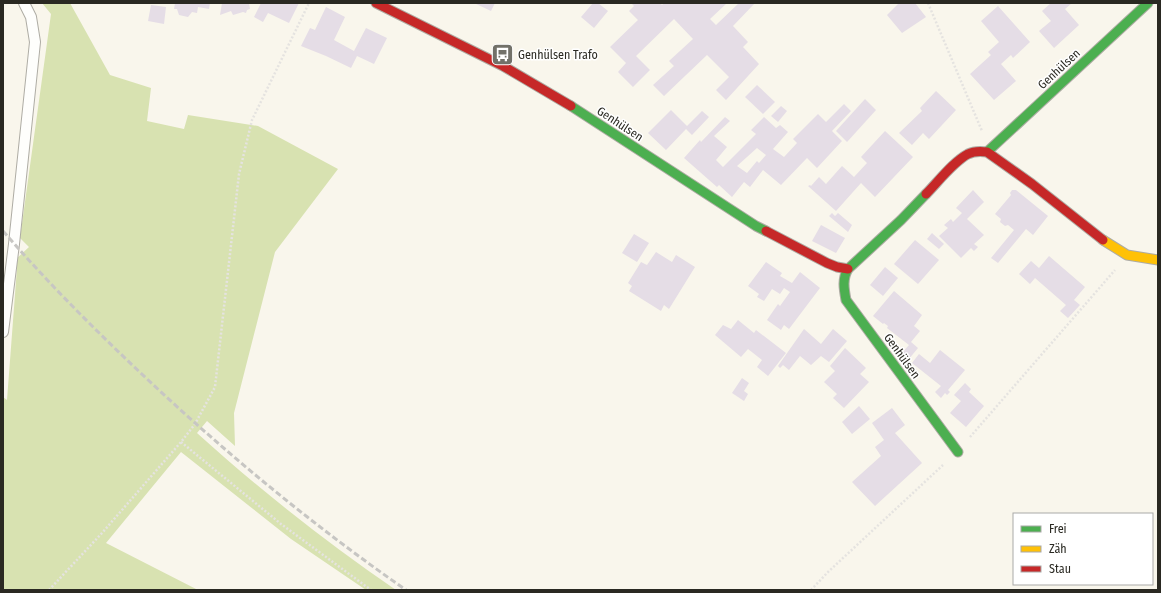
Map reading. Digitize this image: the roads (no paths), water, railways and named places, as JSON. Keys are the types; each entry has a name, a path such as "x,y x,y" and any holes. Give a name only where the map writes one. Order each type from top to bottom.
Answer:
{"street":[{"name":"Genhülsen","path":"376,3 503,66 567,103 756,226 827,263 848,269 845,274 844,286 846,300 958,452"},
{"name":"Genhülsen","path":"987,152 1148,3"},
{"path":"848,269 901,220 955,164 968,154 978,152 987,152 1032,184 1103,240 1127,255 1158,260"}],"lane":[{"path":"3,332 15,236 35,42 31,17 24,3"}],"railway":[{"path":"3,231 91,325 208,435 272,489 338,541 406,590"}],"place":[{"name":"Genhülsen Trafo","path":"503,55"}]}
